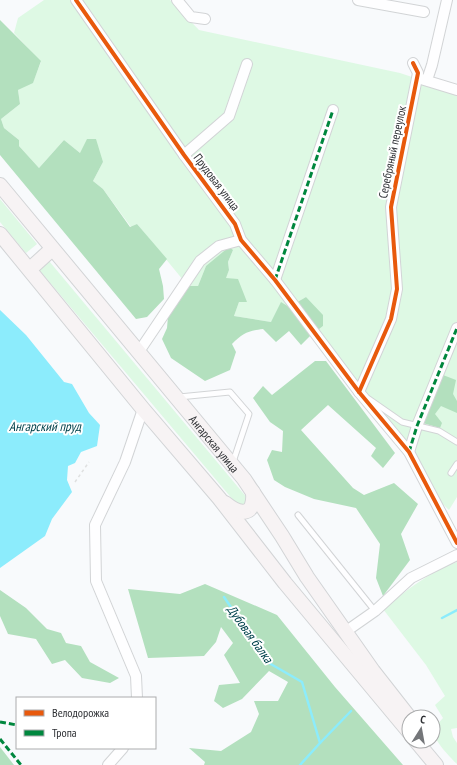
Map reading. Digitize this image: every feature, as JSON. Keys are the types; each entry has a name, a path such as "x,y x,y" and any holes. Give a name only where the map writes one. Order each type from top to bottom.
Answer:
{"main road":[{"name":"Ангарская улица","path":"0,185 253,492 307,577 373,671 403,709"},
{"path":"0,234 143,409 219,498 285,583 401,722"},
{"path":"30,269 52,249"},
{"path":"219,498 239,512 246,511 250,510 253,506 253,492"},
{"path":"423,749 436,765"},
{"path":"435,749 448,765"}],"street":[{"name":"Прудовая улица","path":"76,0 184,155 236,224 241,240 275,280 359,392 410,452 457,543"},
{"path":"177,0 192,17 205,19"},
{"path":"358,0 424,12"},
{"name":"Серебряный переулок","path":"359,392 391,319 397,289 390,207 422,79 432,65 447,0"},
{"path":"413,63 422,79 457,90"},
{"path":"184,155 229,116 247,64"},
{"path":"275,280 333,110"},
{"path":"138,353 200,261 219,246 241,240"},
{"path":"410,452 417,426 457,328"},
{"path":"137,697 136,676 96,581 95,525 125,462 143,409"},
{"path":"345,632 375,611 411,578 457,555"},
{"path":"108,765 122,749"}],"lane":[{"path":"175,397 230,392 249,414 232,465"},
{"path":"359,392 402,422 439,431 457,442"},
{"path":"451,472 457,464"},
{"path":"298,515 375,611"}],"path":[{"path":"75,482 89,462"}],"green space":[{"path":"44,0 170,0 199,30 400,73 457,92 457,497 449,510 420,482 408,457 318,329 323,326 306,297 289,307 271,322 234,316 239,302 247,302 225,279 229,270 228,262 233,250 206,266 198,286 188,286 137,224 131,227 103,189 93,181 103,162 80,153 64,140 39,168 19,146 19,140 4,128 1,119 20,104 18,90 33,82 41,62 14,33 18,18"},
{"path":"0,20 41,61 33,83 18,90 20,104 1,119 4,128 19,140 19,146 39,168 64,140 80,153 87,139 96,139 103,162 93,181 103,189 130,227 137,224 167,259 159,269 164,299 147,317 136,319 0,155"},
{"path":"0,199 37,244 26,253 0,222"},
{"path":"229,247 233,250 228,262 229,270 226,278 238,279 247,302 239,302 234,316 271,322 281,302 289,307 306,297 323,315 323,326 301,345 289,331 276,342 263,329 246,333 232,344 236,352 230,370 205,381 171,358 162,339 167,328 168,316 188,286 198,286 206,266"},
{"path":"49,261 250,502 239,507 41,272 39,269"},
{"path":"315,361 326,361 395,453 383,468 371,456 376,448 328,405 301,430 353,488 364,495 394,483 418,504 401,534 410,560 383,596 376,578 380,544 356,508 314,499 285,487 274,480 267,460 272,450 282,452 283,431 270,422 253,398 263,386 272,395"},
{"path":"443,375 456,380 453,394 457,401 457,413 441,406 435,414 442,423 440,428 423,423"},
{"path":"457,562 457,728 451,729 453,737 457,743 457,764 441,746 441,720 443,718 441,715 441,709 437,709 435,705 445,696 426,665 383,609 409,589 447,566"},
{"path":"205,584 277,615 335,687 403,765 204,765 205,762 189,748 221,751 251,732 259,714 254,701 278,701 288,682 269,671 242,699 223,708 214,701 219,685 240,683 224,655 233,643 221,627 216,642 204,656 148,658 128,589 180,594"},
{"path":"0,590 26,608 47,629 61,633 66,643 81,646 90,662 119,678 110,683 82,678 65,660 52,664 36,639 8,634 0,616"},
{"path":"0,747 14,765 0,765"}],"water":[{"name":"Ангарский пруд","path":"0,310 26,335 64,382 72,384 89,413 100,425 97,446 81,452 75,463 68,466 67,480 72,492 52,519 45,536 0,568"}],"waterway":[{"name":"Дубовая балка","path":"224,597 269,663 302,682 320,743 300,765"},
{"path":"442,618 457,610"},
{"path":"320,743 351,711"}],"marked path":[{"path":"275,280 333,110"},
{"path":"409,452 417,426 457,328"},
{"path":"0,722 16,725"},
{"path":"0,739 21,765"}],"cycle path":[{"path":"76,0 184,155 235,224 241,240 275,280 359,392 409,452 457,543"},
{"path":"359,392 391,319 397,289 391,207 418,73 413,63"}]}
